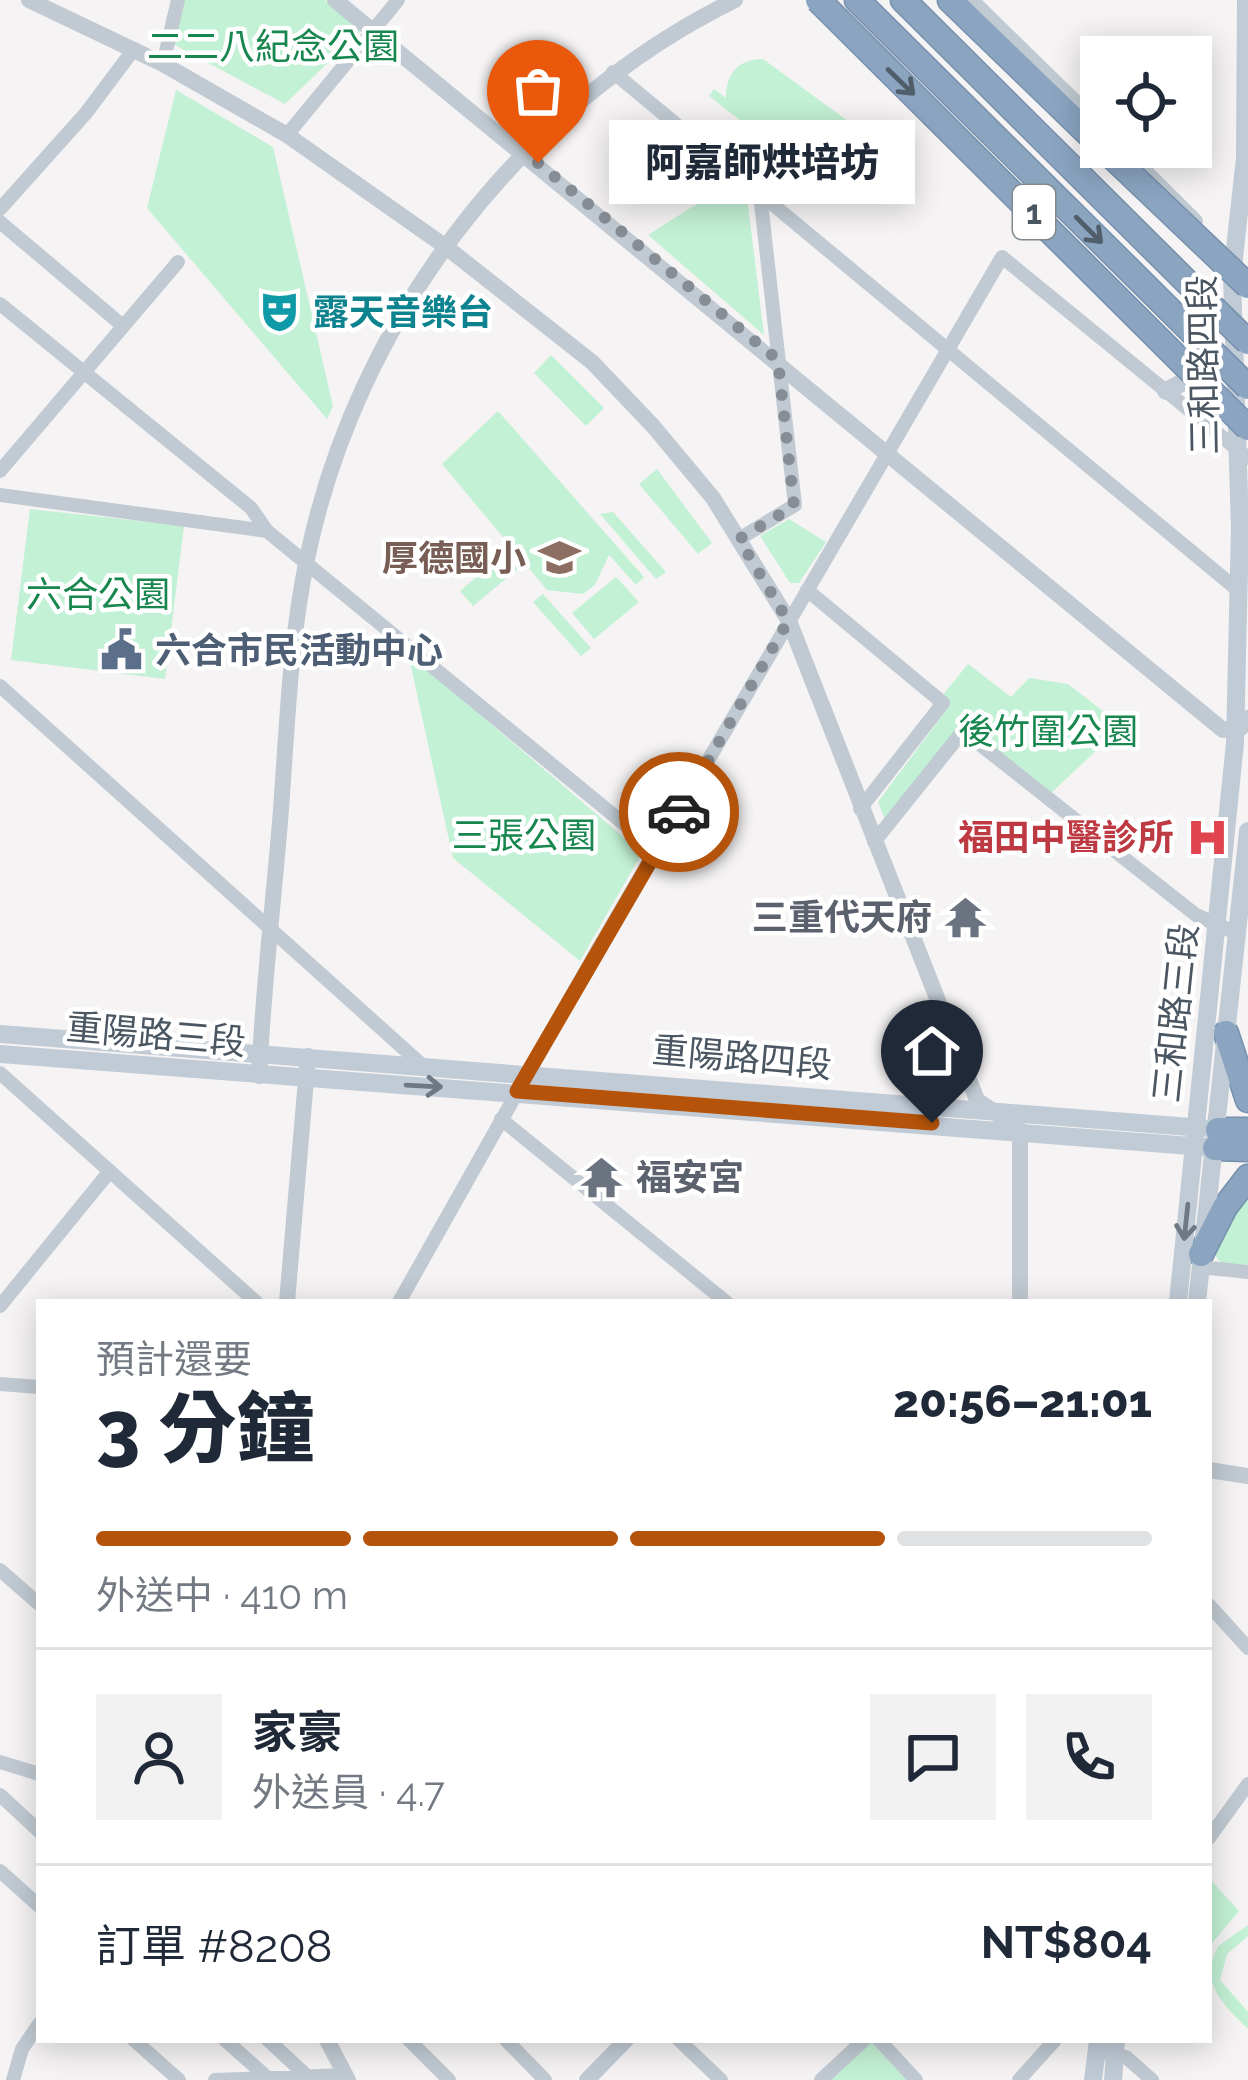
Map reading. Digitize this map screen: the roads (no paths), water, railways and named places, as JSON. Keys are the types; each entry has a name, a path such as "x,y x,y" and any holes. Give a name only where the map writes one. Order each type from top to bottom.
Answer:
{"highway":[{"name":"1","path":"818,0 1244,445"},
{"name":"1","path":"856,0 1248,387"},
{"name":"1","path":"903,0 1200,295 1240,349"},
{"path":"950,0 1080,126"},
{"path":"1124,168 1248,286"},
{"path":"1226,1034 1248,1100"},
{"path":"1206,1138 1248,1130"},
{"path":"1206,1138 1248,1149"},
{"path":"1201,1260 1225,1207 1248,1177"}],"main road":[{"name":"三和路四段","path":"1241,724 1244,445 1234,258 1246,158 1246,0"},
{"path":"1166,391 1240,349"},
{"name":"三和路三段","path":"1197,1299 1218,926 1241,724"},
{"name":"三和路三段","path":"1179,1299 1226,1034 1248,832"},
{"name":"重陽路三段","path":"0,1034 260,1053"},
{"name":"重陽路四段","path":"260,1053 989,1110 1206,1138"},
{"name":"重陽路三段","path":"0,1054 307,1080"},
{"name":"重陽路四段","path":"307,1080 517,1091 1019,1130 1206,1138"},
{"path":"1094,2080 1107,2046"},
{"path":"1107,2046 1113,2080"}],"street":[{"path":"29,0 163,64 287,135 446,247 592,362 713,498 788,621 976,1100 1019,1130 1019,1299"},
{"path":"163,64 178,0"},
{"path":"335,0 1222,730 1241,724"},
{"path":"287,135 398,0"},
{"path":"259,1076 306,562 341,441 376,361 446,247 524,152 613,72 735,0"},
{"path":"972,0 1080,105"},
{"path":"0,209 86,113 134,49"},
{"path":"613,72 1239,591"},
{"path":"1143,168 1234,258"},
{"path":"739,539 794,506 760,194"},
{"path":"0,221 123,326"},
{"path":"401,1299 944,348 1002,257 1166,391 1244,445"},
{"path":"0,471 178,262"},
{"path":"0,304 86,370 251,508 267,531 656,850"},
{"path":"0,495 267,531"},
{"path":"807,590 943,704 860,809"},
{"path":"0,686 422,1065"},
{"path":"874,842 963,731 1163,891 1238,934"},
{"path":"287,1299 308,1057"},
{"path":"0,1073 253,1299"},
{"path":"501,1119 723,1299"},
{"path":"0,1306 110,1172"},
{"path":"1201,1260 1248,1272"},
{"path":"0,1384 36,1387"},
{"path":"1212,1470 1248,1476"},
{"path":"0,1570 36,1601"},
{"path":"1212,1608 1248,1648"},
{"path":"0,1780 3,1763 36,1773"},
{"path":"1212,1834 1248,1784"},
{"path":"0,1795 36,1828"},
{"path":"0,1871 36,1903"},
{"path":"13,2080 22,2049 36,2028"},
{"path":"137,2043 179,2080"},
{"path":"228,2043 269,2079"},
{"path":"271,2043 308,2077"},
{"path":"215,2080 347,2078 329,2043"},
{"path":"412,2043 449,2080"},
{"path":"509,2043 545,2080"},
{"path":"587,2080 623,2043"},
{"path":"683,2043 721,2080"},
{"path":"821,2080 861,2043"},
{"path":"882,2043 916,2080"},
{"path":"1018,2080 1052,2043"},
{"path":"1107,2046 1152,2080"}],"place":[{"name":"阿嘉師烘培坊","path":"538,163"},
{"name":"露天音樂台","path":"279,312"},
{"name":"厚德國小","path":"560,558"},
{"name":"六合市民活動中心","path":"121,650"},
{"name":"福田中醫診所","path":"1208,837"},
{"name":"三重代天府","path":"966,917"},
{"name":"福安宮","path":"602,1177"}],"park label":[{"name":"二二八紀念公園","path":"273,46"},
{"name":"六合公園","path":"98,594"},
{"name":"後竹圍公園","path":"1048,731"},
{"name":"三張公園","path":"524,835"}]}
